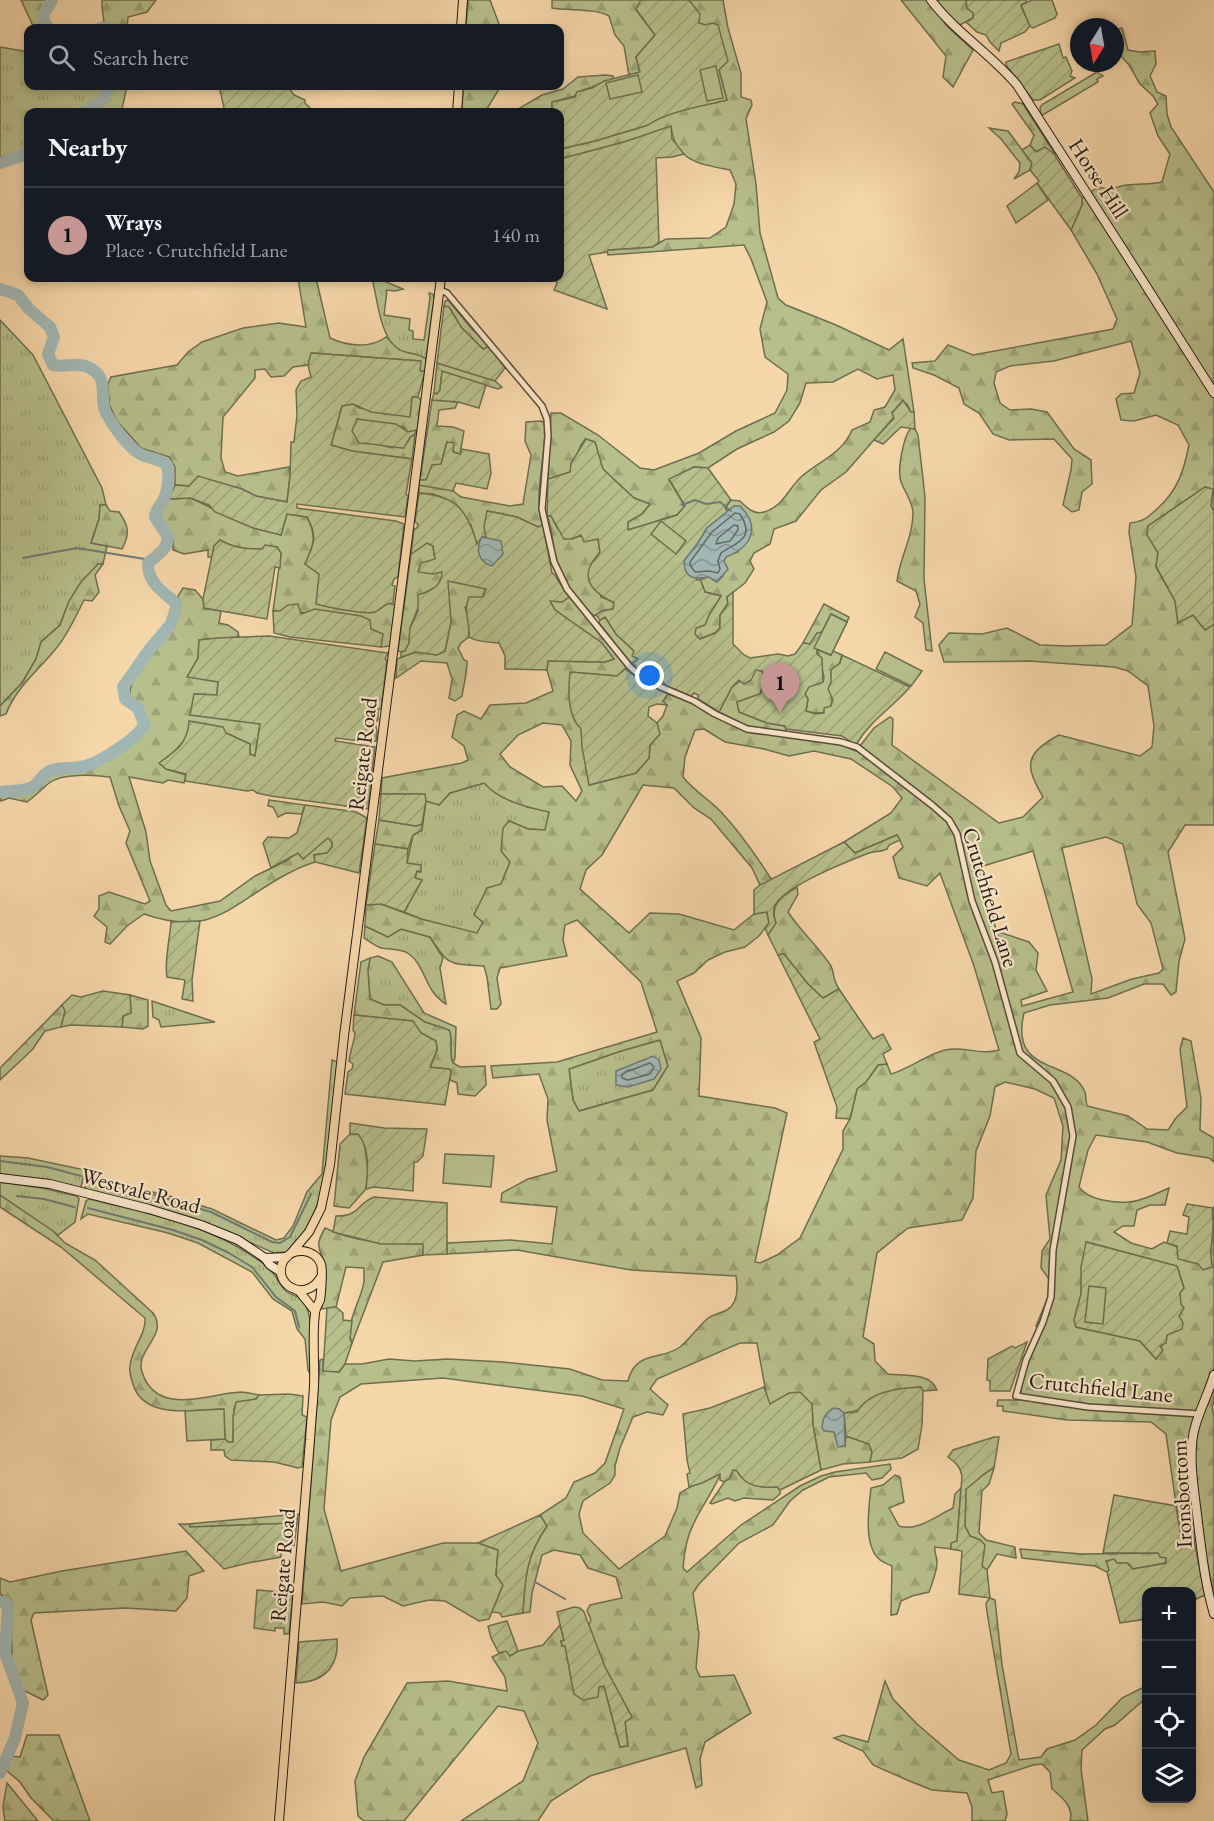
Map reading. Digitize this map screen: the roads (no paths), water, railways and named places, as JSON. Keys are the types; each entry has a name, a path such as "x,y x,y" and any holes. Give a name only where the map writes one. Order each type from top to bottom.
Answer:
{"main road":[{"path":"461,24 463,0"},
{"path":"457,108 459,90"},
{"name":"Reigate Road","path":"289,1255 309,1232 321,1208 330,1165 343,1046 441,282"},
{"path":"299,1291 312,1288 321,1277 321,1264 312,1253 309,1232"},
{"path":"312,1253 306,1251 289,1255 283,1261 281,1272 287,1285 299,1291 315,1311"},
{"name":"Reigate Road","path":"279,1821 314,1386 315,1311 320,1299 321,1277"}],"street":[{"name":"Horse Hill","path":"931,0 951,24 1001,67 1017,86 1214,393"},
{"name":"Crutchfield Lane","path":"440,290 447,293 542,406 547,419 548,436 542,509 554,562 567,590 630,667 639,675 747,729 841,742 856,747 932,805 949,820 957,834 972,901 995,962 1020,1053 1053,1081 1068,1107 1073,1136 1053,1250 1051,1297 1026,1360 1016,1396 1138,1412 1200,1413"},
{"name":"Westvale Road","path":"0,1178 50,1184 177,1217 238,1240 281,1272"},
{"path":"265,1258 289,1255"},
{"name":"Ironsbottom","path":"1214,1375 1195,1427 1192,1444 1194,1492 1206,1581 1214,1614"}],"water":[{"path":"734,506 740,506 750,521 751,536 742,548 726,557 724,561 728,569 717,582 709,577 694,578 686,571 684,561 707,528"},
{"path":"482,537 501,541 503,554 492,566 487,564 479,554"},
{"path":"653,1056 659,1060 661,1069 654,1079 628,1087 616,1085 616,1071"},
{"path":"834,1408 844,1413 845,1446 838,1447 834,1432 824,1431 822,1427 825,1416"}],"waterway":[{"path":"46,24 44,14 52,0"},
{"path":"91,108 102,101 108,90"},
{"path":"0,163 24,155"},
{"path":"0,289 18,295 29,309 50,327 54,337 48,354 53,365 81,365 96,373 102,384 106,413 121,436 137,452 167,465 167,490 155,517 168,537 166,546 148,563 148,569 153,581 175,602 176,608 171,624 123,687 125,699 138,708 144,724 141,730 118,749 92,764 52,770 28,789 0,792"},
{"path":"682,505 695,500 706,504 720,502 731,511"},
{"path":"23,558 77,548 151,560"},
{"path":"0,1161 47,1167 81,1176"},
{"path":"95,1180 149,1193 211,1212 272,1242 280,1243 290,1237 311,1194"},
{"path":"17,1196 44,1199 74,1207"},
{"path":"88,1208 173,1230 229,1253 252,1267 276,1297 295,1311 299,1327"},
{"path":"535,1582 565,1599"},
{"path":"0,1602 5,1602 8,1606 5,1653 23,1703 15,1738 0,1773"}],"place":[{"name":"Wrays","path":"780,713"}]}
